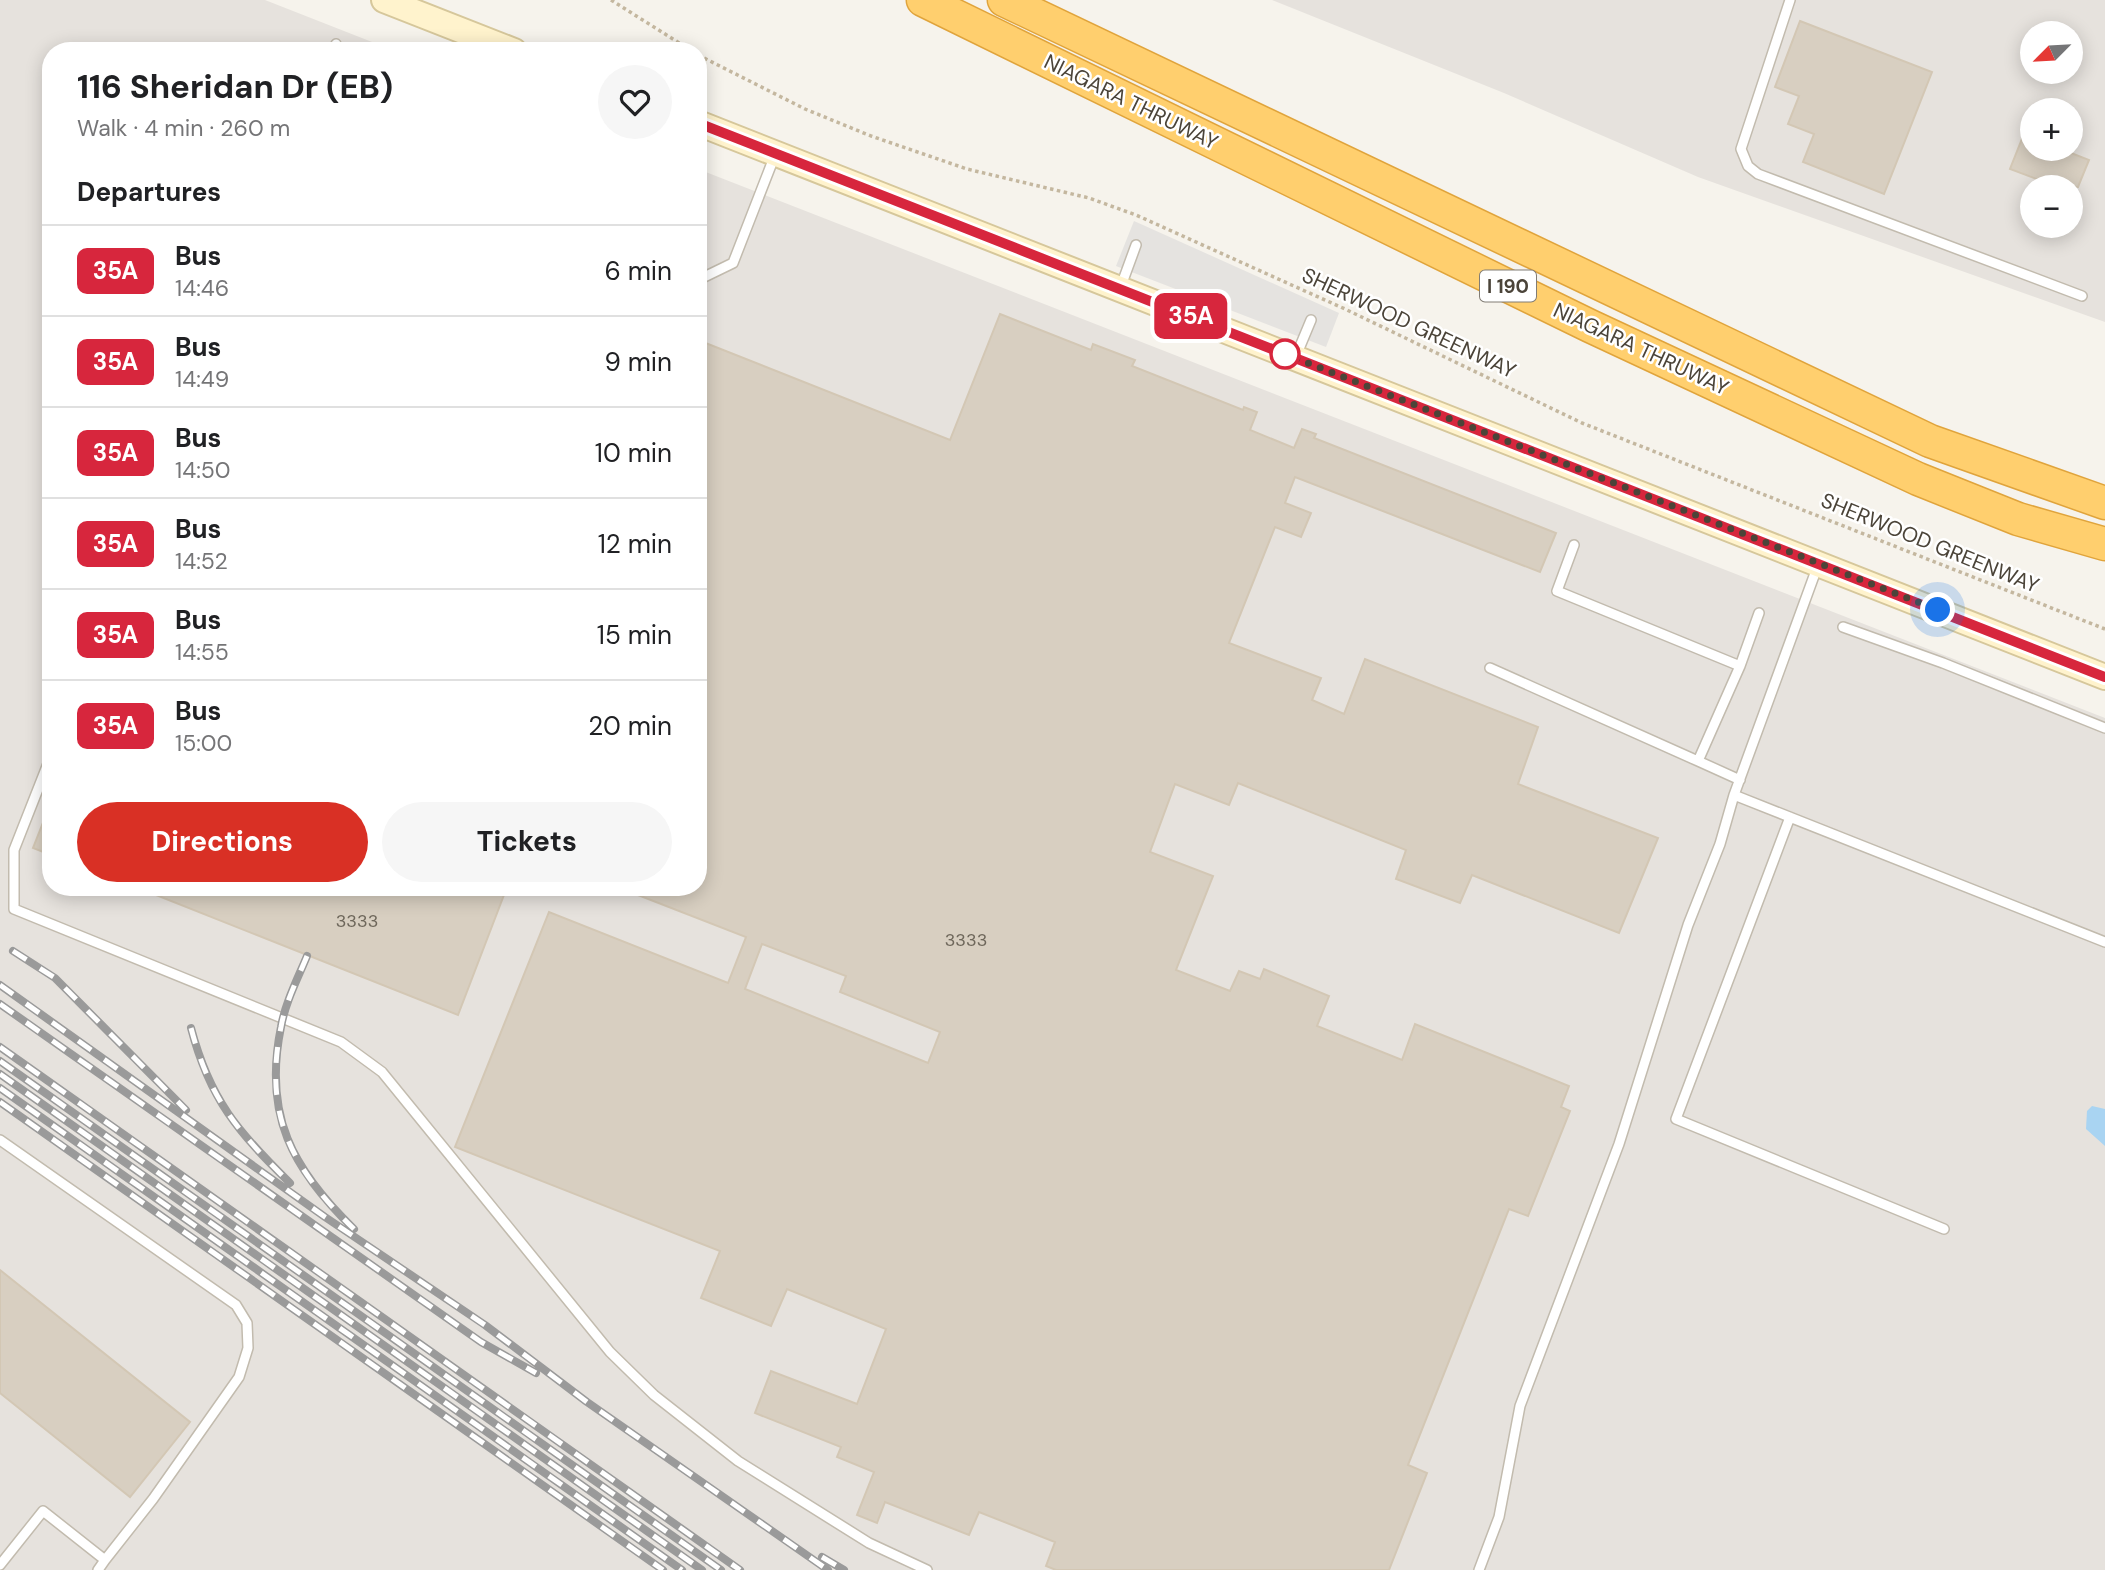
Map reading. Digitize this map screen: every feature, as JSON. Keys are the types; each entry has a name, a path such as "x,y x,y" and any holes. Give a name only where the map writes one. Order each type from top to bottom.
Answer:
{"highway":[{"name":"NIAGARA THRUWAY","path":"923,0 1590,326 1917,479 2018,519 2105,544"},
{"name":"NIAGARA THRUWAY","path":"1004,0 1930,442 2105,503"}],"main road":[{"path":"384,0 491,42"},
{"path":"707,126 2105,677"}],"lane":[{"path":"1790,0 1741,149 1748,166 1758,174 2082,296"},
{"path":"707,276 733,263 776,153"},
{"path":"1119,289 1136,245"},
{"path":"1296,358 1311,320"},
{"path":"1574,545 1557,591 1741,666"},
{"path":"1479,1570 1499,1517 1520,1406 1619,1144 1688,925 1720,844 1734,795 1818,563"},
{"path":"1698,761 1741,666 1759,612"},
{"path":"1843,626 2105,728"},
{"path":"1490,668 1740,780"},
{"path":"42,779 14,850 13,909 341,1042 382,1072 610,1352 654,1395 738,1461 869,1543 928,1570"},
{"path":"1734,795 2105,942"},
{"path":"1790,817 1676,1119 1944,1229"},
{"path":"0,1140 236,1305 247,1323 248,1348 239,1377 153,1499 98,1570"},
{"path":"0,1565 43,1511 105,1560"}],"path":[{"path":"611,0 678,42"},
{"name":"SHERWOOD GREENWAY","path":"707,59 805,108 871,136 967,169 1089,198 1136,215 1345,309 1582,423 2105,629"}],"shaded area":[{"path":"0,0 265,0 372,42 42,42 42,896 707,896 707,173 2105,718 2105,1570 0,1570"},
{"path":"1272,0 2105,0 2105,322 1698,177 1504,93"},
{"path":"1134,221 1339,313 1326,347 1116,266"}],"water":[{"path":"2092,1106 2105,1109 2105,1146 2086,1129 2087,1111"}],"building":[{"path":"1800,21 1932,72 1884,194 1803,162 1814,134 1788,124 1799,96 1775,87"},
{"path":"2020,144 2020,161 2083,161 2083,158 2089,160 2083,175 2026,175 2010,169"},
{"path":"1000,314 1091,350 1093,344 1135,360 1132,366 1243,410 1244,407 1257,412 1250,430 1294,448 1302,429 1316,434 1314,438 1556,533 1540,572 1295,477 1285,503 1311,513 1301,537 1275,527 1229,643 1321,678 1312,700 1344,714 1365,659 1538,727 1518,784 1658,838 1619,933 1472,875 1460,903 1396,879 1406,850 1238,783 1229,805 1175,784 1150,852 1213,876 1176,970 1230,991 1239,971 1260,979 1264,969 1329,996 1317,1026 1402,1060 1415,1024 1569,1086 1561,1107 1570,1111 1528,1216 1509,1209 1408,1465 1427,1473 1389,1570 1056,1570 1046,1566 1055,1542 979,1512 969,1535 885,1502 877,1523 857,1515 874,1472 837,1457 841,1447 755,1413 771,1371 857,1404 886,1329 787,1289 771,1326 701,1298 720,1251 455,1147 549,912 728,983 746,937 641,896 707,896 707,344 950,440","holes":["762,944 846,976 840,992 940,1032 928,1063 745,989"]},
{"path":"42,825 42,852 33,848"},
{"path":"159,896 504,896 458,1015"},
{"path":"0,1270 190,1422 130,1497 0,1393"}],"railway":[{"path":"13,951 55,978 186,1110"},
{"path":"307,956 281,1027 276,1058 280,1114 299,1162 332,1207 354,1229"},
{"path":"0,985 325,1217 485,1325 587,1402 828,1570"},
{"path":"0,1004 481,1342 536,1373"},
{"path":"191,1028 207,1075 228,1113 255,1147 290,1183"},
{"path":"0,1047 740,1570"},
{"path":"0,1061 721,1570"},
{"path":"0,1074 702,1570"},
{"path":"0,1088 682,1570"},
{"path":"0,1102 663,1570"},
{"path":"822,1557 844,1570"}],"bus line":[{"name":"35A","path":"707,127 2105,677"}],"route":[{"path":"1285,354 1938,610"}]}
